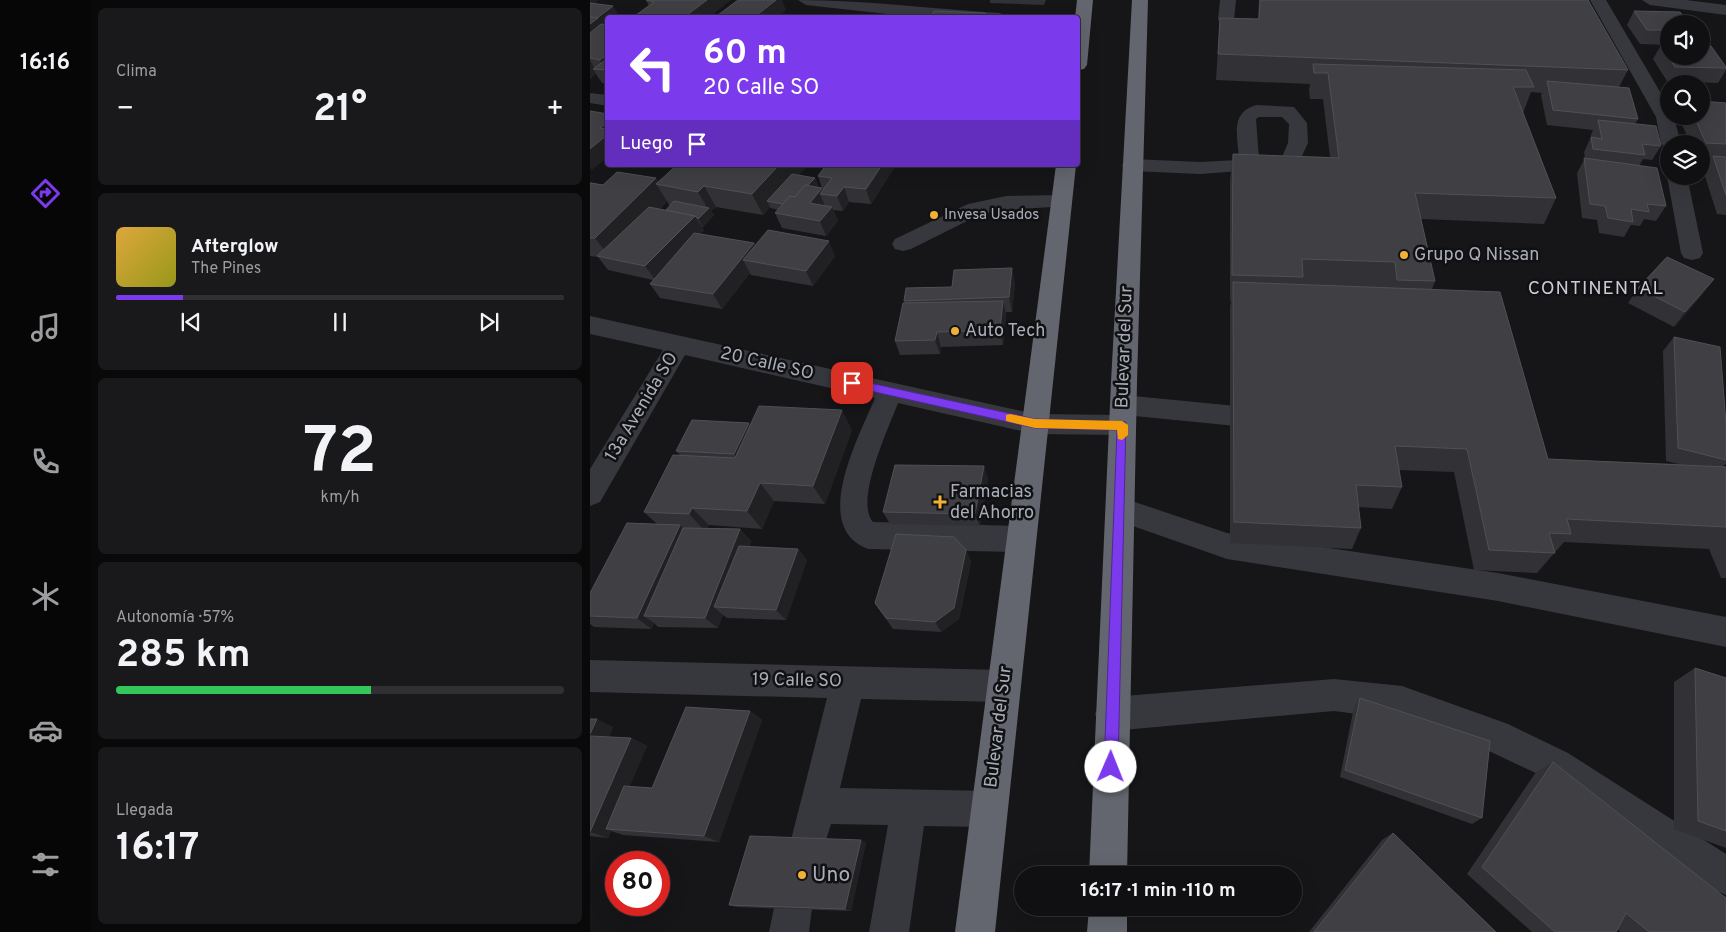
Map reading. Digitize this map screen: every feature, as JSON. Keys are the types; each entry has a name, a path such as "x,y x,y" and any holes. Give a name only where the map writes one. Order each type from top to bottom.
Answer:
{"highway":[{"path":"1080,21 1085,0"},
{"name":"Bulevar del Sur","path":"1108,866 1132,165 1140,0"},
{"name":"Bulevar del Sur","path":"975,932 1066,167"},
{"path":"1107,932 1108,916"}],"street":[{"path":"806,0 952,15"},
{"path":"1226,20 1228,0"},
{"path":"1598,0 1665,118 1669,135"},
{"path":"1650,0 1726,10"},
{"path":"1724,0 1726,5"},
{"path":"590,98 605,100"},
{"path":"1132,165 1200,168 1249,165"},
{"path":"1679,185 1692,253"},
{"path":"903,244 975,209 1006,203 1061,201"},
{"name":"20 Calle SO","path":"590,325 1035,424 1123,415 1290,421"},
{"name":"13a Avenida SO","path":"590,494 679,345"},
{"path":"890,392 855,487 853,506 856,523 868,536 1021,539"},
{"path":"1120,509 1227,546 1498,587 1726,632"},
{"name":"19 Calle SO","path":"590,676 1003,686"},
{"path":"809,840 848,682"},
{"path":"1112,714 1334,695 1402,703 1496,736 1556,765 1668,840 1726,876"},
{"path":"818,806 989,809"},
{"path":"889,932 910,807"}],"building":[{"path":"646,0 707,0 687,15 636,15 654,2"},
{"path":"738,0 776,0 757,15 718,15"},
{"path":"1260,0 1588,0 1628,70 1218,54 1220,18 1259,19"},
{"path":"590,3 613,6 597,18 590,17"},
{"path":"934,11 985,13 984,15 932,15"},
{"path":"1634,11 1680,12 1682,15 1660,15 1660,30 1647,30"},
{"path":"590,17 598,18 590,24"},
{"path":"601,24 605,25 605,56 600,60 590,58 590,33"},
{"path":"1711,46 1726,68 1675,67 1674,65 1710,65"},
{"path":"605,60 605,70 593,69"},
{"path":"1313,64 1526,70 1534,87 1513,87 1556,198 1415,193 1435,281 1397,280 1395,262 1302,259 1303,277 1232,275 1233,154 1339,158 1328,73 1314,73"},
{"path":"1547,81 1629,88 1638,119 1553,110"},
{"path":"1710,102 1726,103 1726,144 1710,143 1710,135 1702,135 1698,125 1710,125"},
{"path":"590,111 605,114 605,124 600,128 605,129 605,136 590,149"},
{"path":"1598,120 1656,126 1660,146 1642,144 1645,155 1593,149 1591,137 1602,139"},
{"path":"1713,156 1726,157 1726,195"},
{"path":"1584,158 1657,168 1666,206 1647,204 1649,212 1631,209 1633,222 1608,218 1605,206 1590,204"},
{"path":"675,167 777,167 752,194 704,186 698,192 656,184"},
{"path":"825,167 881,167 866,189 844,187 837,196 820,194 832,178 818,176"},
{"path":"617,172 656,178 595,238 590,238 590,183 603,185"},
{"path":"792,174 815,178 808,185 805,185 795,197 790,196 783,204 767,201"},
{"path":"805,185 822,188 810,203 832,207 820,221 775,213 790,196 795,197"},
{"path":"674,201 709,208 698,219 695,216 666,210"},
{"path":"649,207 695,216 645,266 597,256"},
{"path":"768,230 829,241 806,271 743,260"},
{"path":"694,233 754,243 713,294 650,284"},
{"path":"1667,257 1714,279 1685,312 1638,288"},
{"path":"1012,268 1009,297 904,301 906,288 952,287 954,270"},
{"path":"1233,282 1500,292 1548,459 1726,467 1726,527 1567,519 1571,534 1549,533 1555,553 1489,550 1467,449 1395,446 1402,487 1356,485 1361,528 1234,522"},
{"path":"1003,301 1000,330 937,332 935,340 895,341 903,303"},
{"path":"1674,337 1720,347 1726,424 1726,460 1678,448"},
{"path":"759,406 842,410 813,486 760,483 747,511 692,508 689,514 644,512 673,455 735,458"},
{"path":"692,420 749,423 734,454 676,451"},
{"name":"Farmacias del Ahorro","path":"895,465 984,466 975,514 883,512"},
{"path":"627,523 680,525 637,618 590,616 590,593"},
{"path":"683,528 740,529 705,618 644,616"},
{"path":"896,534 954,537 966,550 954,608 935,622 886,618 875,603"},
{"path":"739,546 798,549 776,610 714,607"},
{"path":"1695,668 1726,678 1726,831 1698,821"},
{"path":"1360,698 1490,741 1482,818 1345,770"},
{"path":"686,707 750,711 704,836 606,829 624,786 652,788"},
{"path":"590,719 597,719 590,734"},
{"path":"590,736 631,738 590,832"},
{"path":"1553,762 1726,898 1726,932 1649,932 1626,913 1616,932 1555,932 1482,867"},
{"path":"1393,833 1496,932 1314,932"},
{"name":"Uno","path":"750,836 861,840 845,909 729,905"}],"slow traffic":[{"path":"1010,418 1035,424 1122,425 1122,435"}],"place":[{"name":"Invesa Usados","path":"934,215"},
{"name":"Grupo Q Nissan","path":"1404,255"},
{"name":"Auto Tech","path":"955,331"},
{"name":"Farmacias del Ahorro","path":"940,502"},
{"name":"Uno","path":"802,875"}],"district":[{"name":"CONTINENTAL","path":"1596,289"}],"route":[{"path":"852,383 1035,424 1122,425 1111,767"}]}
